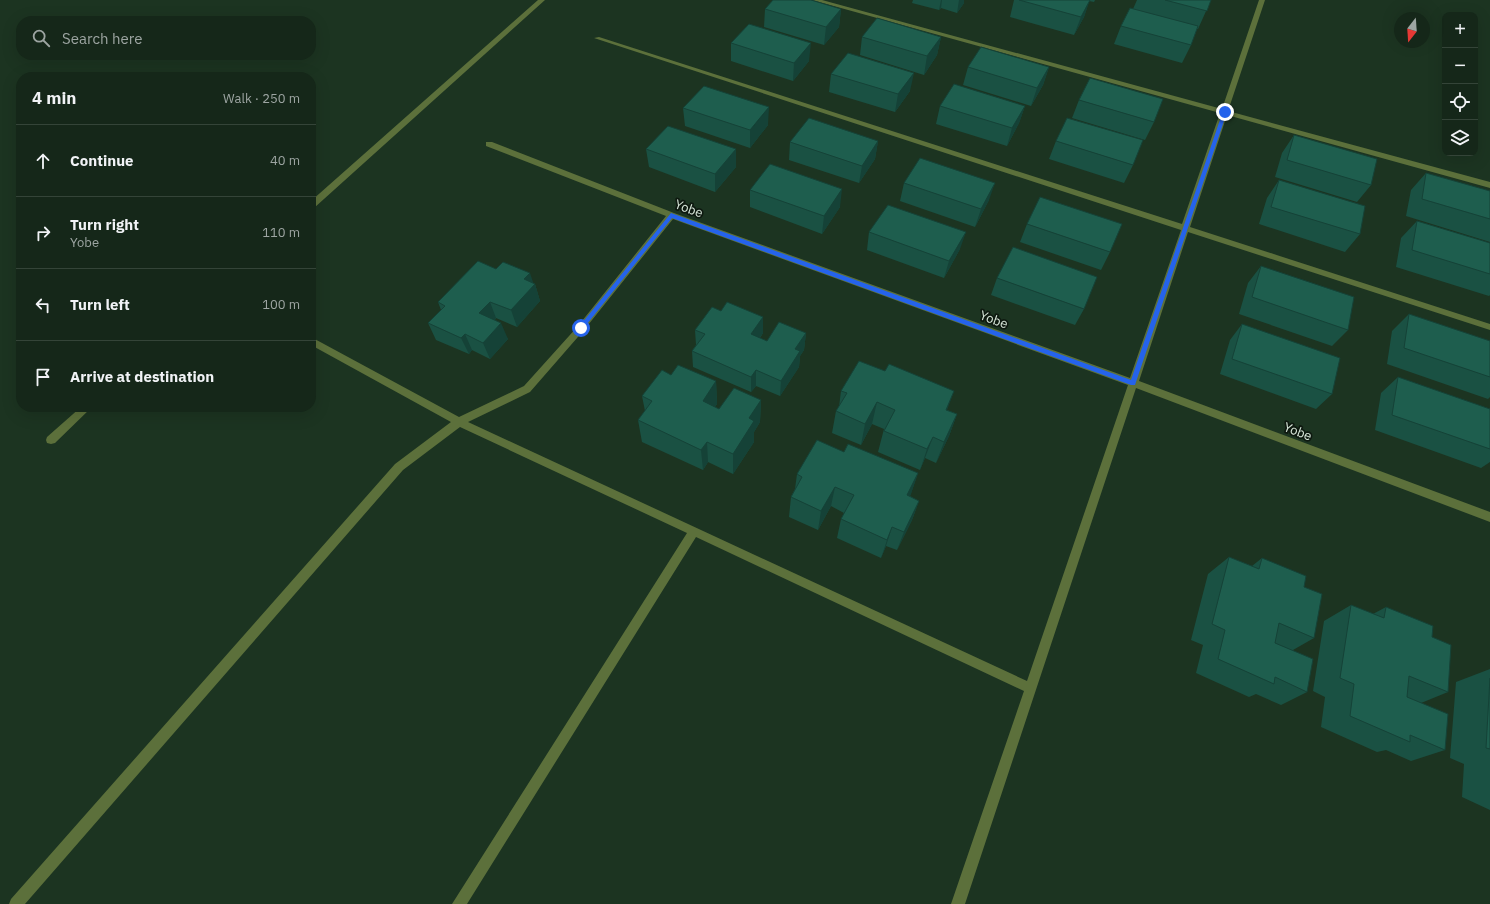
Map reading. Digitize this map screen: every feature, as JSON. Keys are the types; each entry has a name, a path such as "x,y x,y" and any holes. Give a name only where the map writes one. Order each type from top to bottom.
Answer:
{"street":[{"path":"316,202 542,0"},
{"path":"815,0 1490,185"},
{"path":"958,904 1225,112 1259,1"},
{"path":"597,38 1185,230 1490,327"},
{"name":"Yobe","path":"489,144 671,215 1133,383 1490,517"},
{"path":"16,904 399,467 459,422 528,389 581,328 671,215"},
{"path":"316,344 459,422 1030,688"},
{"path":"51,440 82,412"},
{"path":"459,904 694,531"}],"building":[{"path":"773,0 811,0 841,9 826,27 765,9"},
{"path":"1019,0 1090,0 1081,17"},
{"path":"1165,0 1211,0 1207,11"},
{"path":"1130,8 1198,26 1191,45 1121,26"},
{"path":"877,18 941,37 927,56 862,37"},
{"path":"749,24 811,43 794,63 731,43"},
{"path":"981,47 1049,67 1037,88 968,67"},
{"path":"848,53 914,73 898,94 831,74"},
{"path":"1090,78 1163,99 1154,122 1079,100"},
{"path":"954,84 1025,106 1012,128 940,106"},
{"path":"704,86 769,107 750,130 683,108"},
{"path":"809,118 878,141 862,166 790,142"},
{"path":"1067,118 1143,140 1133,165 1056,141"},
{"path":"668,126 736,149 715,174 646,149"},
{"path":"1294,135 1377,159 1371,185 1287,160"},
{"path":"920,158 995,183 981,209 904,183"},
{"path":"770,164 842,189 824,216 750,190"},
{"path":"1426,173 1490,191 1490,219 1422,199"},
{"path":"1279,180 1365,206 1360,234 1271,207"},
{"path":"1040,197 1122,224 1110,252 1027,224"},
{"path":"888,205 966,232 949,261 869,232"},
{"path":"1417,221 1490,243 1490,274 1412,250"},
{"path":"1013,247 1097,277 1084,309 997,278"},
{"path":"478,261 496,269 503,262 530,273 524,279 535,284 511,310 490,302 479,313 501,323 483,343 465,334 461,338 428,323 445,306 438,302"},
{"path":"1261,266 1354,297 1348,330 1252,297"},
{"path":"727,302 763,317 751,334 767,341 779,322 806,333 795,349 800,351 781,381 756,370 751,377 692,351 705,334 695,330 712,307 721,311"},
{"path":"1409,314 1490,341 1490,377 1404,348"},
{"path":"1242,324 1340,358 1332,394 1232,359"},
{"path":"859,361 885,371 889,364 954,391 946,410 957,414 944,442 933,437 927,449 884,431 895,410 877,402 865,424 836,411 847,393 841,391"},
{"path":"678,365 716,381 703,401 719,409 734,388 761,400 749,418 754,421 733,454 707,442 701,450 638,420 652,401 642,396 662,370 671,375"},
{"path":"1398,377 1490,409 1490,449 1392,415"},
{"path":"817,440 844,452 848,444 918,473 907,495 919,501 904,532 892,527 887,540 841,519 854,495 835,487 821,511 791,497 802,477 797,474"},
{"path":"1229,557 1259,569 1262,558 1306,576 1304,587 1322,594 1314,638 1279,623 1275,643 1313,659 1307,692 1275,677 1274,684 1218,659 1225,630 1212,624"},
{"path":"1351,605 1384,618 1386,607 1433,626 1432,637 1451,645 1448,692 1409,676 1407,697 1448,714 1445,750 1410,735 1410,742 1350,716 1354,684 1340,678"},
{"path":"1490,678 1490,749 1486,748"}],"route":[{"path":"581,328 671,215 1133,383 1225,112"}]}
